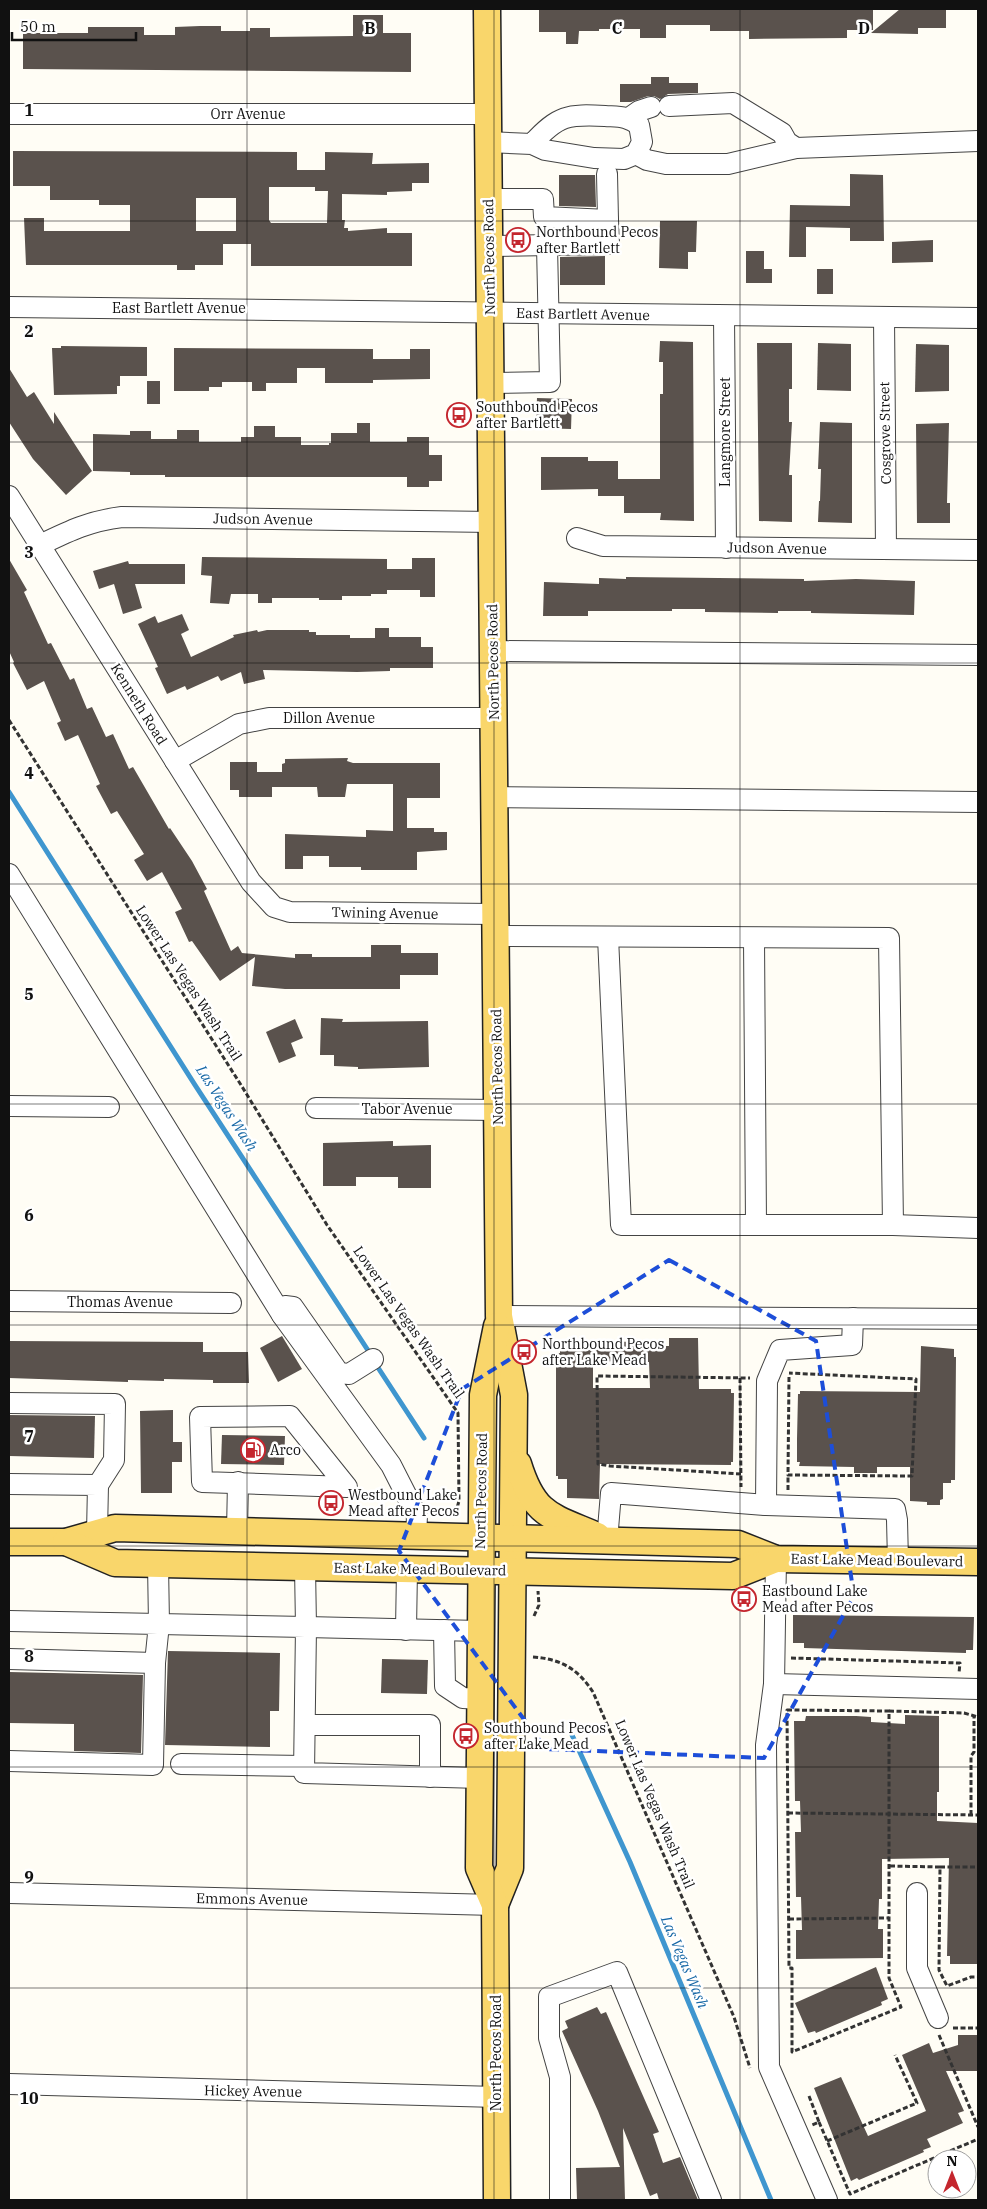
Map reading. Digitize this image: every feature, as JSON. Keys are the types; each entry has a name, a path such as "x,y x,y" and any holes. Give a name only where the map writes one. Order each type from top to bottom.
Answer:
{"main road":[{"name":"North Pecos Road","path":"487,9 499,1316 514,1395 513,1538 524,1572 510,1868 495,1906 498,2200"},
{"name":"North Pecos Road","path":"495,1906 479,1868 480,1570 483,1394 499,1316"},
{"path":"514,1450 527,1490 540,1508 560,1520 606,1541"},
{"name":"East Lake Mead Boulevard","path":"9,1542 66,1542 115,1528 416,1536 481,1527 513,1538 738,1544 776,1559 978,1562"},
{"name":"East Lake Mead Boulevard","path":"66,1542 114,1563 733,1576 776,1559"}],"street":[{"path":"629,118 638,111 660,106 733,103 782,133 787,142 796,148"},
{"name":"Orr Avenue","path":"9,114 488,114"},
{"path":"488,142 532,144 546,150 594,158 624,159 636,154 642,142 638,125 629,118 577,114 560,120 544,131 532,144"},
{"path":"636,154 654,163 728,164 796,148 978,141"},
{"path":"489,246 609,244 608,174"},
{"path":"489,199 543,199 544,217 608,220"},
{"path":"491,383 550,382 547,246"},
{"name":"East Bartlett Avenue","path":"9,307 461,310 549,314 978,318"},
{"name":"Langmore Street","path":"724,316 726,548"},
{"name":"Cosgrove Street","path":"884,317 886,549"},
{"name":"Kenneth Road","path":"9,496 251,882 274,908"},
{"name":"Judson Avenue","path":"40,545 79,526 100,520 122,517 492,522"},
{"name":"Judson Avenue","path":"577,538 603,546 978,550"},
{"path":"493,651 978,655"},
{"name":"Dillon Avenue","path":"175,761 239,724 269,718 494,718"},
{"path":"494,797 978,802"},
{"path":"9,874 282,1315 391,1465 417,1516 416,1536"},
{"name":"Twining Avenue","path":"274,908 290,912 495,925 608,936 889,938 892,1225"},
{"path":"608,936 621,1225 892,1225 978,1228"},
{"path":"754,938 756,1225"},
{"path":"9,1106 109,1107"},
{"name":"Tabor Avenue","path":"316,1108 497,1110"},
{"name":"Thomas Avenue","path":"9,1301 231,1302"},
{"path":"282,1315 285,1306 294,1307 339,1373 348,1374 373,1360"},
{"path":"499,1316 978,1319"},
{"path":"766,1505 776,1374 780,1350 852,1345 853,1318"},
{"path":"9,1403 115,1404 114,1460 98,1485 97,1533"},
{"path":"290,1416 347,1487 248,1483 238,1482 202,1482 200,1417 290,1416"},
{"path":"237,1531 238,1482"},
{"path":"9,1484 98,1485"},
{"path":"606,1541 611,1493 766,1505 876,1507 895,1509 898,1561"},
{"path":"776,1559 774,1684 766,1745 769,2066 827,2200"},
{"path":"9,1761 153,1765 155,1663 159,1624 158,1564"},
{"path":"305,1567 304,1773 480,1778"},
{"path":"406,1630 407,1569"},
{"path":"9,1621 480,1631"},
{"path":"444,1630 445,1686 463,1698 480,1700"},
{"path":"9,1659 155,1663"},
{"path":"774,1684 968,1688"},
{"path":"305,1726 430,1726 430,1777"},
{"path":"181,1764 304,1766"},
{"name":"Emmons Avenue","path":"9,1893 495,1906"},
{"path":"917,1893 916,1968 942,2028"},
{"path":"560,2200 560,2077 549,2038 550,1997 616,1972 711,2200"},
{"name":"Hickey Avenue","path":"9,2084 497,2097"}],"path":[{"name":"Lower Las Vegas Wash Trail","path":"9,720 241,1085 327,1225 458,1413 459,1501 454,1515 481,1527"},
{"path":"741,1474 598,1464 597,1376 740,1378 776,1374 916,1379 912,1476 788,1475 776,1374"},
{"path":"740,1378 741,1503"},
{"path":"524,1572 539,1605 533,1619"},
{"name":"Lower Las Vegas Wash Trail","path":"531,1649 531,1657 550,1659 578,1672 593,1692 734,2017 750,2069"},
{"path":"774,1658 960,1663 968,1688"},
{"path":"890,1711 889,1978 901,2007 792,2052 792,1968 789,1968 787,1710 890,1711 976,1716 974,1752 971,1756 971,1814"},
{"path":"788,1813 978,1815"},
{"path":"890,1866 978,1867"},
{"path":"940,1867 939,1970 947,1986 971,1977 978,1977"},
{"path":"789,1919 889,1918"},
{"path":"978,2028 942,2028 978,2126"},
{"path":"828,2141 917,2103 896,2055"},
{"path":"819,2122 850,2194 978,2139"}],"highlighted area":[{"path":"669,1260 816,1341 854,1596 764,1758 546,1749 399,1551 462,1389"}],"building":[{"path":"539,9 873,9 873,30 847,30 847,38 749,39 749,31 710,31 710,25 666,25 666,38 640,38 640,29 599,29 599,31 579,31 578,44 566,44 566,32 539,32"},
{"path":"900,9 946,9 946,28 918,28 918,34 871,33"},
{"path":"353,15 383,15 383,33 411,33 411,72 23,69 23,34 27,33 88,33 88,27 144,27 144,35 175,35 175,27 221,26 221,31 250,31 250,28 270,28 270,37 353,36"},
{"path":"651,77 669,77 669,83 698,83 698,93 668,94 660,99 648,96 631,102 620,102 620,84 651,84"},
{"path":"13,151 297,152 297,170 325,170 325,152 373,153 372,164 429,163 429,183 412,183 412,191 387,192 387,195 342,194 342,220 345,220 344,228 348,228 348,231 387,228 387,233 412,233 412,266 251,266 251,244 223,244 223,265 195,265 195,270 177,270 177,265 26,265 24,218 44,218 44,231 130,231 130,205 99,205 99,200 50,200 50,186 13,186","holes":["269,187 315,187 315,191 328,191 327,223 271,223 269,220","196,198 236,198 236,231 196,231"]},
{"path":"850,174 883,175 884,241 850,241 850,228 806,227 806,257 789,257 790,205 850,206"},
{"path":"559,175 595,175 596,207 559,206"},
{"path":"660,221 697,221 696,252 688,252 688,269 659,268"},
{"path":"933,240 933,262 892,263 892,242"},
{"path":"746,251 764,251 764,269 772,269 772,283 746,283"},
{"path":"605,256 605,285 560,285 560,257"},
{"path":"817,269 833,269 833,294 817,294"},
{"path":"660,341 693,342 694,521 660,520 661,513 624,513 624,496 598,496 598,489 541,490 541,457 588,457 588,461 618,461 618,479 660,479 660,394 663,394 663,362 659,362"},
{"path":"757,343 792,343 792,389 789,389 789,422 792,422 789,475 792,475 792,522 759,521"},
{"path":"818,343 851,344 851,391 817,390"},
{"path":"916,344 949,345 949,391 915,392"},
{"path":"61,346 147,347 147,376 120,376 120,386 117,386 117,394 54,395 52,348 61,348"},
{"path":"174,348 373,349 373,359 410,359 410,349 430,349 430,379 373,380 373,383 325,383 325,368 297,368 297,383 266,383 266,391 252,391 252,382 222,382 222,387 209,387 209,391 174,391"},
{"path":"9,368 27,397 34,392 54,424 54,412 92,471 66,495 33,459 9,422"},
{"path":"147,381 160,381 160,404 147,404"},
{"path":"537,398 572,399 571,429 536,428"},
{"path":"820,422 852,423 852,523 818,522 821,469 818,469"},
{"path":"357,423 370,423 370,442 407,442 407,437 429,437 429,455 442,455 442,481 429,481 429,487 407,487 407,477 165,477 165,475 130,475 130,472 93,471 93,434 130,435 130,431 151,431 151,439 177,439 177,430 199,430 199,442 241,442 241,437 254,437 254,426 275,426 275,437 301,437 301,445 329,445 331,443 331,433 357,433"},
{"path":"949,423 947,503 950,503 950,523 917,523 916,424"},
{"path":"202,557 387,559 387,569 412,569 412,558 435,558 435,597 420,597 420,590 387,590 387,594 342,596 342,600 272,598 272,603 258,603 258,594 231,594 229,604 210,603 212,576 201,575"},
{"path":"9,559 27,590 24,592 48,644 51,643 70,680 74,678 87,709 92,707 106,737 113,734 129,769 133,767 169,829 192,861 207,889 204,891 231,951 238,946 242,953 295,958 295,954 312,954 312,957 371,957 371,945 401,945 401,953 438,953 438,975 400,975 400,989 285,989 252,986 255,957 220,981 192,941 189,942 175,912 182,909 162,872 147,881 134,860 144,854 117,811 111,814 96,786 100,784 78,735 65,741 57,723 61,721 44,681 27,690 13,663 9,651"},
{"path":"128,561 129,564 185,564 185,584 135,584 142,608 123,614 114,584 99,589 93,571"},
{"path":"626,577 804,579 804,581 856,579 915,581 914,615 811,613 811,611 778,611 778,613 705,612 705,609 672,609 672,611 588,611 588,616 543,616 544,582 599,584 599,578 626,579"},
{"path":"182,614 189,630 181,634 191,657 234,637 233,635 257,630 258,632 267,630 309,630 309,632 316,632 316,635 350,635 350,638 375,638 375,628 389,628 389,637 421,637 421,647 433,647 433,668 390,668 390,671 357,672 263,670 265,679 244,684 241,672 221,681 218,676 187,690 185,686 167,694 155,668 158,667 138,624 155,616 158,623"},
{"path":"348,758 347,761 353,763 440,763 440,798 407,798 407,828 434,828 434,832 447,832 447,850 417,852 417,870 361,870 361,867 329,867 329,856 303,856 303,869 285,869 285,834 366,837 366,830 393,831 393,784 347,784 345,797 318,797 317,787 272,787 272,797 239,797 239,790 230,790 230,762 257,762 257,772 282,772 282,764 285,763 285,759"},
{"path":"321,1018 343,1019 342,1022 428,1021 429,1067 358,1069 358,1067 334,1066 334,1055 320,1055"},
{"path":"295,1019 303,1038 291,1043 296,1056 279,1063 266,1032"},
{"path":"393,1141 393,1146 431,1145 431,1188 398,1188 398,1177 356,1177 356,1186 323,1186 323,1143"},
{"path":"282,1336 302,1369 278,1382 260,1348"},
{"path":"669,1338 698,1338 699,1389 731,1389 731,1393 734,1393 733,1462 731,1462 731,1465 600,1464 599,1499 567,1498 567,1479 558,1479 558,1476 556,1476 556,1353 560,1353 560,1344 599,1341 633,1342 632,1346 669,1346","holes":["593,1361 649,1362 650,1388 593,1388"]},
{"path":"9,1341 203,1342 203,1352 248,1352 249,1383 213,1383 213,1380 164,1379 164,1381 128,1380 128,1382 9,1378"},
{"path":"921,1346 954,1349 954,1357 956,1357 955,1480 951,1480 951,1483 943,1483 943,1499 940,1500 940,1505 927,1505 927,1502 910,1501 910,1467 877,1467 877,1473 854,1473 854,1467 799,1466 800,1462 797,1462 797,1439 798,1394 800,1394 800,1391 920,1392"},
{"path":"173,1410 173,1442 182,1442 182,1462 172,1462 172,1493 141,1493 140,1411"},
{"path":"9,1415 95,1416 94,1458 9,1456"},
{"path":"222,1435 285,1436 284,1465 221,1464"},
{"path":"793,1615 974,1617 973,1650 966,1650 966,1653 804,1648 804,1643 793,1643"},
{"path":"168,1651 280,1653 279,1711 270,1711 270,1747 165,1745"},
{"path":"382,1659 428,1660 427,1694 381,1693"},
{"path":"9,1672 143,1675 141,1753 74,1751 74,1724 9,1723"},
{"path":"905,1715 939,1716 937,1821 978,1823 978,1964 950,1964 950,1956 947,1956 949,1858 882,1859 882,1899 879,1899 878,1929 883,1929 883,1958 796,1959 796,1930 802,1930 801,1897 796,1897 795,1832 801,1832 800,1801 795,1801 794,1721 805,1721 806,1716 856,1716 871,1717 871,1722 905,1724"},
{"path":"876,1967 888,1999 881,2002 882,2005 816,2033 815,2031 808,2033 795,2003"},
{"path":"597,2007 601,2014 606,2012 659,2132 653,2134 663,2163 680,2157 698,2200 659,2200 657,2193 650,2196 623,2128 625,2200 577,2200 576,2168 620,2167 598,2111 562,2031 568,2028 565,2021"},
{"path":"958,2035 977,2035 978,2040 978,2071 946,2071 964,2111 958,2113 963,2123 927,2139 931,2147 923,2150 924,2152 859,2180 857,2178 851,2181 814,2088 841,2077 868,2136 926,2111 902,2055 929,2043 933,2053 958,2045"}],"waterway":[{"name":"Las Vegas Wash","path":"9,792 195,1085 371,1355"},
{"name":"Las Vegas Wash","path":"375,1363 424,1438"},
{"name":"Las Vegas Wash","path":"572,1735 630,1862 771,2200"}],"place":[{"name":"Northbound Pecos after Bartlett","path":"518,240"},
{"name":"Southbound Pecos after Bartlett","path":"459,415"},
{"name":"Northbound Pecos after Lake Mead","path":"524,1352"},
{"name":"Arco","path":"253,1450"},
{"name":"Westbound Lake Mead after Pecos","path":"331,1503"},
{"name":"Eastbound Lake Mead after Pecos","path":"744,1599"},
{"name":"Southbound Pecos after Lake Mead","path":"466,1736"}]}
